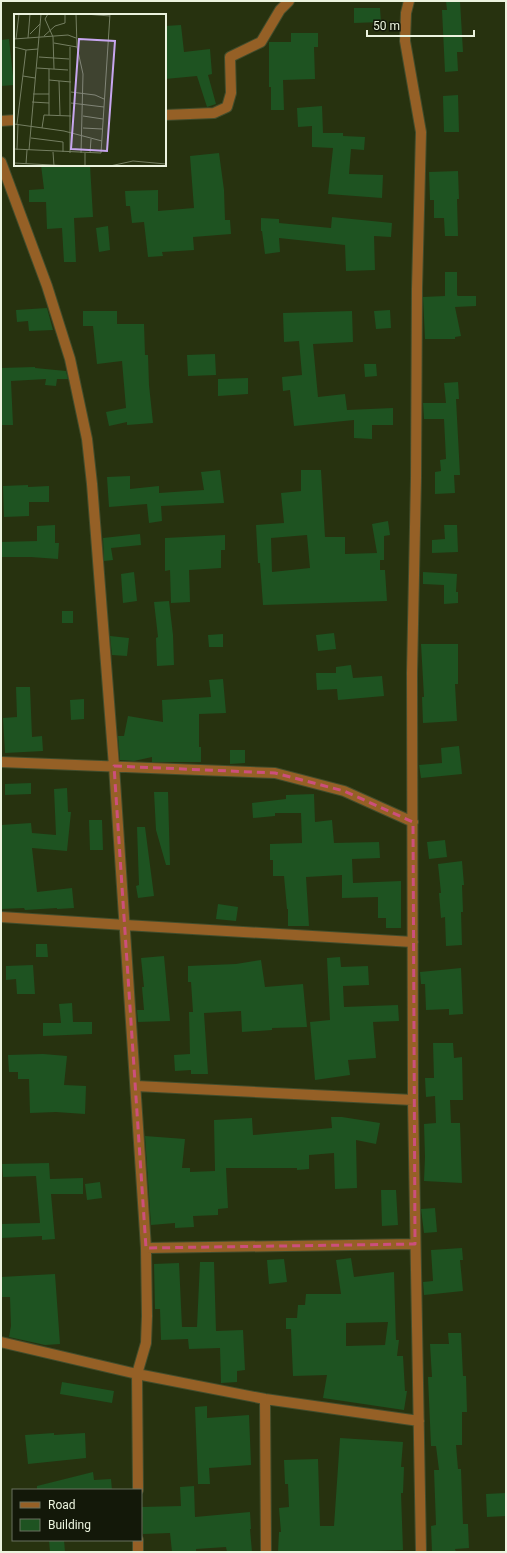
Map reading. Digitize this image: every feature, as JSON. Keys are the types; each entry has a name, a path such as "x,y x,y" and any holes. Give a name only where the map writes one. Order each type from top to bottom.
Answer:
{"street":[{"path":"166,115 214,113 227,107 231,93 230,57 261,42 280,10 289,1"},
{"path":"409,1 406,13 405,42 421,132 417,289 416,470 412,673 413,1100 421,1552"},
{"path":"1,121 14,120"},
{"path":"1,162 47,286 67,351 87,439 114,766 146,1248 146,1343 137,1374 138,1489"},
{"path":"1,762 275,773 344,791 413,822"},
{"path":"1,917 413,942"},
{"path":"136,1086 413,1100"},
{"path":"146,1248 415,1244"},
{"path":"1,1342 137,1374 265,1399 418,1421"},
{"path":"265,1399 266,1552"},
{"path":"138,1541 138,1552"}],"highlighted area":[{"path":"114,766 275,773 344,791 413,822 415,1244 146,1248"}],"building":[{"path":"446,1 460,1 463,52 457,52 458,71 445,72 442,10 447,10"},
{"path":"354,8 380,8 381,22 354,23"},
{"path":"181,25 184,52 210,49 212,74 208,75 216,104 207,107 197,76 166,79 166,26"},
{"path":"291,33 318,33 318,47 314,47 315,79 283,80 284,110 271,110 271,87 269,87 269,42 291,42"},
{"path":"9,39 14,85 1,86 1,40"},
{"path":"458,95 459,132 444,132 443,96"},
{"path":"322,106 323,133 343,133 343,136 365,137 364,150 351,149 349,174 383,175 382,198 328,194 333,148 312,147 312,126 298,127 297,108"},
{"path":"219,153 224,190 225,220 230,220 231,234 193,237 194,250 162,252 163,256 148,257 144,222 132,223 130,206 126,206 125,191 158,190 158,211 194,208 190,156"},
{"path":"41,166 90,166 93,217 74,218 76,262 64,262 62,228 47,229 46,202 29,202 29,190 44,189"},
{"path":"458,171 458,236 445,236 444,218 434,218 434,200 430,200 429,172"},
{"path":"332,217 392,223 391,237 374,236 375,270 346,271 345,245 279,238 280,252 265,254 261,231 261,218 279,219 279,223 331,228"},
{"path":"108,226 110,250 99,252 96,228"},
{"path":"445,272 457,272 457,295 476,296 476,306 455,307 461,336 455,337 455,339 425,339 423,297 445,296"},
{"path":"47,308 53,330 29,331 28,321 17,322 16,310"},
{"path":"390,310 391,328 376,329 374,311"},
{"path":"83,311 117,311 117,324 144,324 145,355 148,355 149,385 153,423 127,425 127,422 109,426 106,412 126,408 122,361 97,364 93,326 83,326"},
{"path":"352,311 353,342 313,344 318,397 345,394 347,410 393,408 393,425 372,425 372,439 354,438 354,420 294,426 290,390 283,391 282,377 302,375 299,341 284,342 283,313"},
{"path":"215,354 216,375 188,376 187,355"},
{"path":"364,364 376,364 377,376 365,377"},
{"path":"35,367 66,371 68,379 57,379 56,386 45,385 46,379 11,381 13,425 1,425 1,368"},
{"path":"248,378 248,394 218,396 218,379"},
{"path":"458,382 459,399 456,399 460,475 454,475 455,493 435,494 435,472 441,471 440,460 446,459 444,419 424,419 423,403 446,403 444,383"},
{"path":"220,470 224,503 161,506 162,521 149,523 147,504 109,507 107,477 130,476 130,489 159,486 159,493 204,490 201,472"},
{"path":"301,470 321,470 325,537 345,537 345,554 377,553 372,524 388,521 390,535 384,536 384,560 380,560 380,570 385,570 387,601 263,605 260,563 258,563 256,525 284,523 281,493 301,491","holes":["307,535 310,568 272,572 271,538"]},
{"path":"28,485 28,487 49,486 49,502 29,502 29,516 4,517 3,486"},
{"path":"55,525 55,543 59,543 58,559 1,557 1,542 37,541 37,526"},
{"path":"444,525 457,525 458,552 432,553 432,540 445,539"},
{"path":"140,534 141,545 111,548 113,560 104,561 103,538"},
{"path":"225,535 225,550 221,550 221,568 189,570 190,602 171,603 170,570 165,571 165,538"},
{"path":"134,572 137,601 123,603 121,574"},
{"path":"423,572 457,574 456,592 458,592 458,603 444,604 444,585 423,584"},
{"path":"169,601 173,635 174,665 157,666 156,638 158,637 154,602"},
{"path":"62,611 73,611 73,623 62,623"},
{"path":"334,633 336,649 318,651 316,635"},
{"path":"223,634 223,647 209,647 208,635"},
{"path":"110,636 129,638 127,656 112,655"},
{"path":"421,644 458,644 458,684 455,684 457,721 423,723 422,697 424,697"},
{"path":"351,665 353,678 382,676 384,696 338,700 337,689 317,690 316,673 336,673 336,667"},
{"path":"223,679 226,713 199,714 199,747 201,747 201,762 152,762 152,757 134,761 120,760 118,736 124,736 128,716 163,722 162,700 211,697 209,680"},
{"path":"16,687 30,687 32,737 42,736 43,751 5,753 3,718 17,717"},
{"path":"84,699 84,719 71,720 70,700"},
{"path":"459,746 462,774 421,778 419,765 442,763 441,748"},
{"path":"230,750 245,750 245,763 230,764"},
{"path":"31,783 31,794 5,795 5,784"},
{"path":"67,788 68,812 71,812 67,851 32,848 37,892 72,888 74,908 25,910 24,908 1,909 1,825 31,823 32,833 56,835 54,789"},
{"path":"154,792 168,792 170,865 166,865 156,830"},
{"path":"314,794 315,822 332,820 334,843 379,842 380,858 352,859 353,883 401,881 401,928 386,928 386,918 378,918 378,897 342,898 342,875 306,877 309,926 288,926 288,909 284,876 273,876 273,860 270,860 270,844 302,843 301,813 275,813 275,816 253,818 252,803 286,799 286,795"},
{"path":"89,820 102,820 103,850 90,850"},
{"path":"137,827 145,827 154,896 138,898 136,886 139,885"},
{"path":"445,840 447,857 429,859 427,842"},
{"path":"462,861 464,885 462,885 463,912 461,912 462,945 446,946 445,917 441,918 439,893 441,893 438,864"},
{"path":"218,904 238,907 236,921 216,919"},
{"path":"36,944 47,944 48,957 36,957"},
{"path":"164,956 170,1021 138,1022 137,1010 144,1010 142,987 144,987 141,958"},
{"path":"340,957 341,967 368,966 369,985 343,986 344,1007 398,1005 399,1021 373,1022 376,1058 348,1060 350,1075 315,1080 310,1022 330,1020 327,958"},
{"path":"261,960 265,987 303,984 307,1027 272,1028 272,1030 242,1032 241,1011 204,1013 208,1074 191,1074 191,1070 175,1071 174,1055 190,1054 189,1012 193,1012 191,982 188,982 188,966 236,964"},
{"path":"33,965 35,994 17,994 16,979 6,980 6,966"},
{"path":"461,968 463,1014 449,1015 449,1009 426,1010 425,984 421,984 420,972"},
{"path":"72,1003 73,1022 92,1022 92,1034 43,1036 43,1023 61,1023 59,1004"},
{"path":"433,1043 453,1043 454,1058 462,1057 463,1100 450,1100 451,1123 460,1123 462,1183 424,1181 424,1124 436,1123 435,1096 426,1097 425,1078 434,1078"},
{"path":"43,1054 67,1056 64,1085 86,1086 85,1114 56,1112 30,1113 29,1079 18,1079 18,1072 9,1072 8,1055"},
{"path":"331,1117 342,1117 380,1123 376,1144 356,1140 357,1188 335,1189 334,1153 309,1155 309,1169 226,1168 228,1208 218,1209 218,1215 193,1216 194,1227 175,1228 175,1223 151,1225 145,1136 185,1139 182,1168 190,1168 190,1172 215,1171 214,1120 252,1118 253,1135 332,1128"},
{"path":"49,1163 50,1179 83,1178 83,1194 51,1194 55,1239 42,1240 42,1236 1,1238 1,1224 40,1223 36,1176 3,1177 2,1164"},
{"path":"100,1182 102,1198 87,1200 85,1184"},
{"path":"381,1190 396,1190 398,1225 382,1226"},
{"path":"435,1208 437,1232 424,1233 421,1209"},
{"path":"462,1248 463,1260 460,1260 463,1291 424,1295 423,1282 433,1281 431,1250"},
{"path":"351,1258 354,1277 394,1272 396,1340 399,1340 397,1356 403,1356 405,1391 407,1391 404,1410 323,1398 327,1375 293,1376 291,1329 286,1329 286,1318 297,1318 298,1305 305,1305 306,1294 341,1294 336,1260","holes":["388,1322 385,1345 346,1346 346,1323"]},
{"path":"284,1259 287,1282 269,1284 267,1260"},
{"path":"200,1262 214,1262 216,1331 243,1330 245,1370 237,1371 237,1382 221,1383 220,1348 189,1349 188,1339 161,1340 160,1309 155,1309 154,1264 179,1263 182,1327 197,1327"},
{"path":"55,1274 60,1344 45,1345 9,1337 11,1326 10,1297 1,1297 1,1277"},
{"path":"448,1333 461,1333 463,1376 466,1376 467,1412 462,1412 462,1445 456,1445 458,1469 461,1469 463,1524 468,1524 469,1548 455,1549 456,1552 432,1552 431,1526 436,1525 434,1470 439,1470 436,1446 431,1446 428,1377 432,1377 430,1344 449,1344"},
{"path":"62,1382 114,1391 112,1403 60,1394"},
{"path":"207,1406 207,1418 249,1415 251,1465 209,1468 210,1484 198,1484 195,1407"},
{"path":"54,1433 54,1435 85,1433 86,1458 28,1464 25,1435"},
{"path":"340,1438 403,1442 401,1467 404,1467 403,1493 401,1493 403,1550 278,1552 279,1532 281,1532 279,1508 289,1507 288,1484 285,1484 284,1460 318,1459 320,1526 334,1526"},
{"path":"93,1472 94,1480 111,1479 112,1489 37,1489 37,1486"},
{"path":"194,1486 195,1517 250,1512 252,1552 227,1552 226,1547 196,1549 196,1552 172,1552 170,1533 143,1534 142,1507 181,1506 180,1487"},
{"path":"506,1493 506,1516 487,1517 486,1494"},
{"path":"49,1541 64,1541 65,1552 50,1552"}]}
